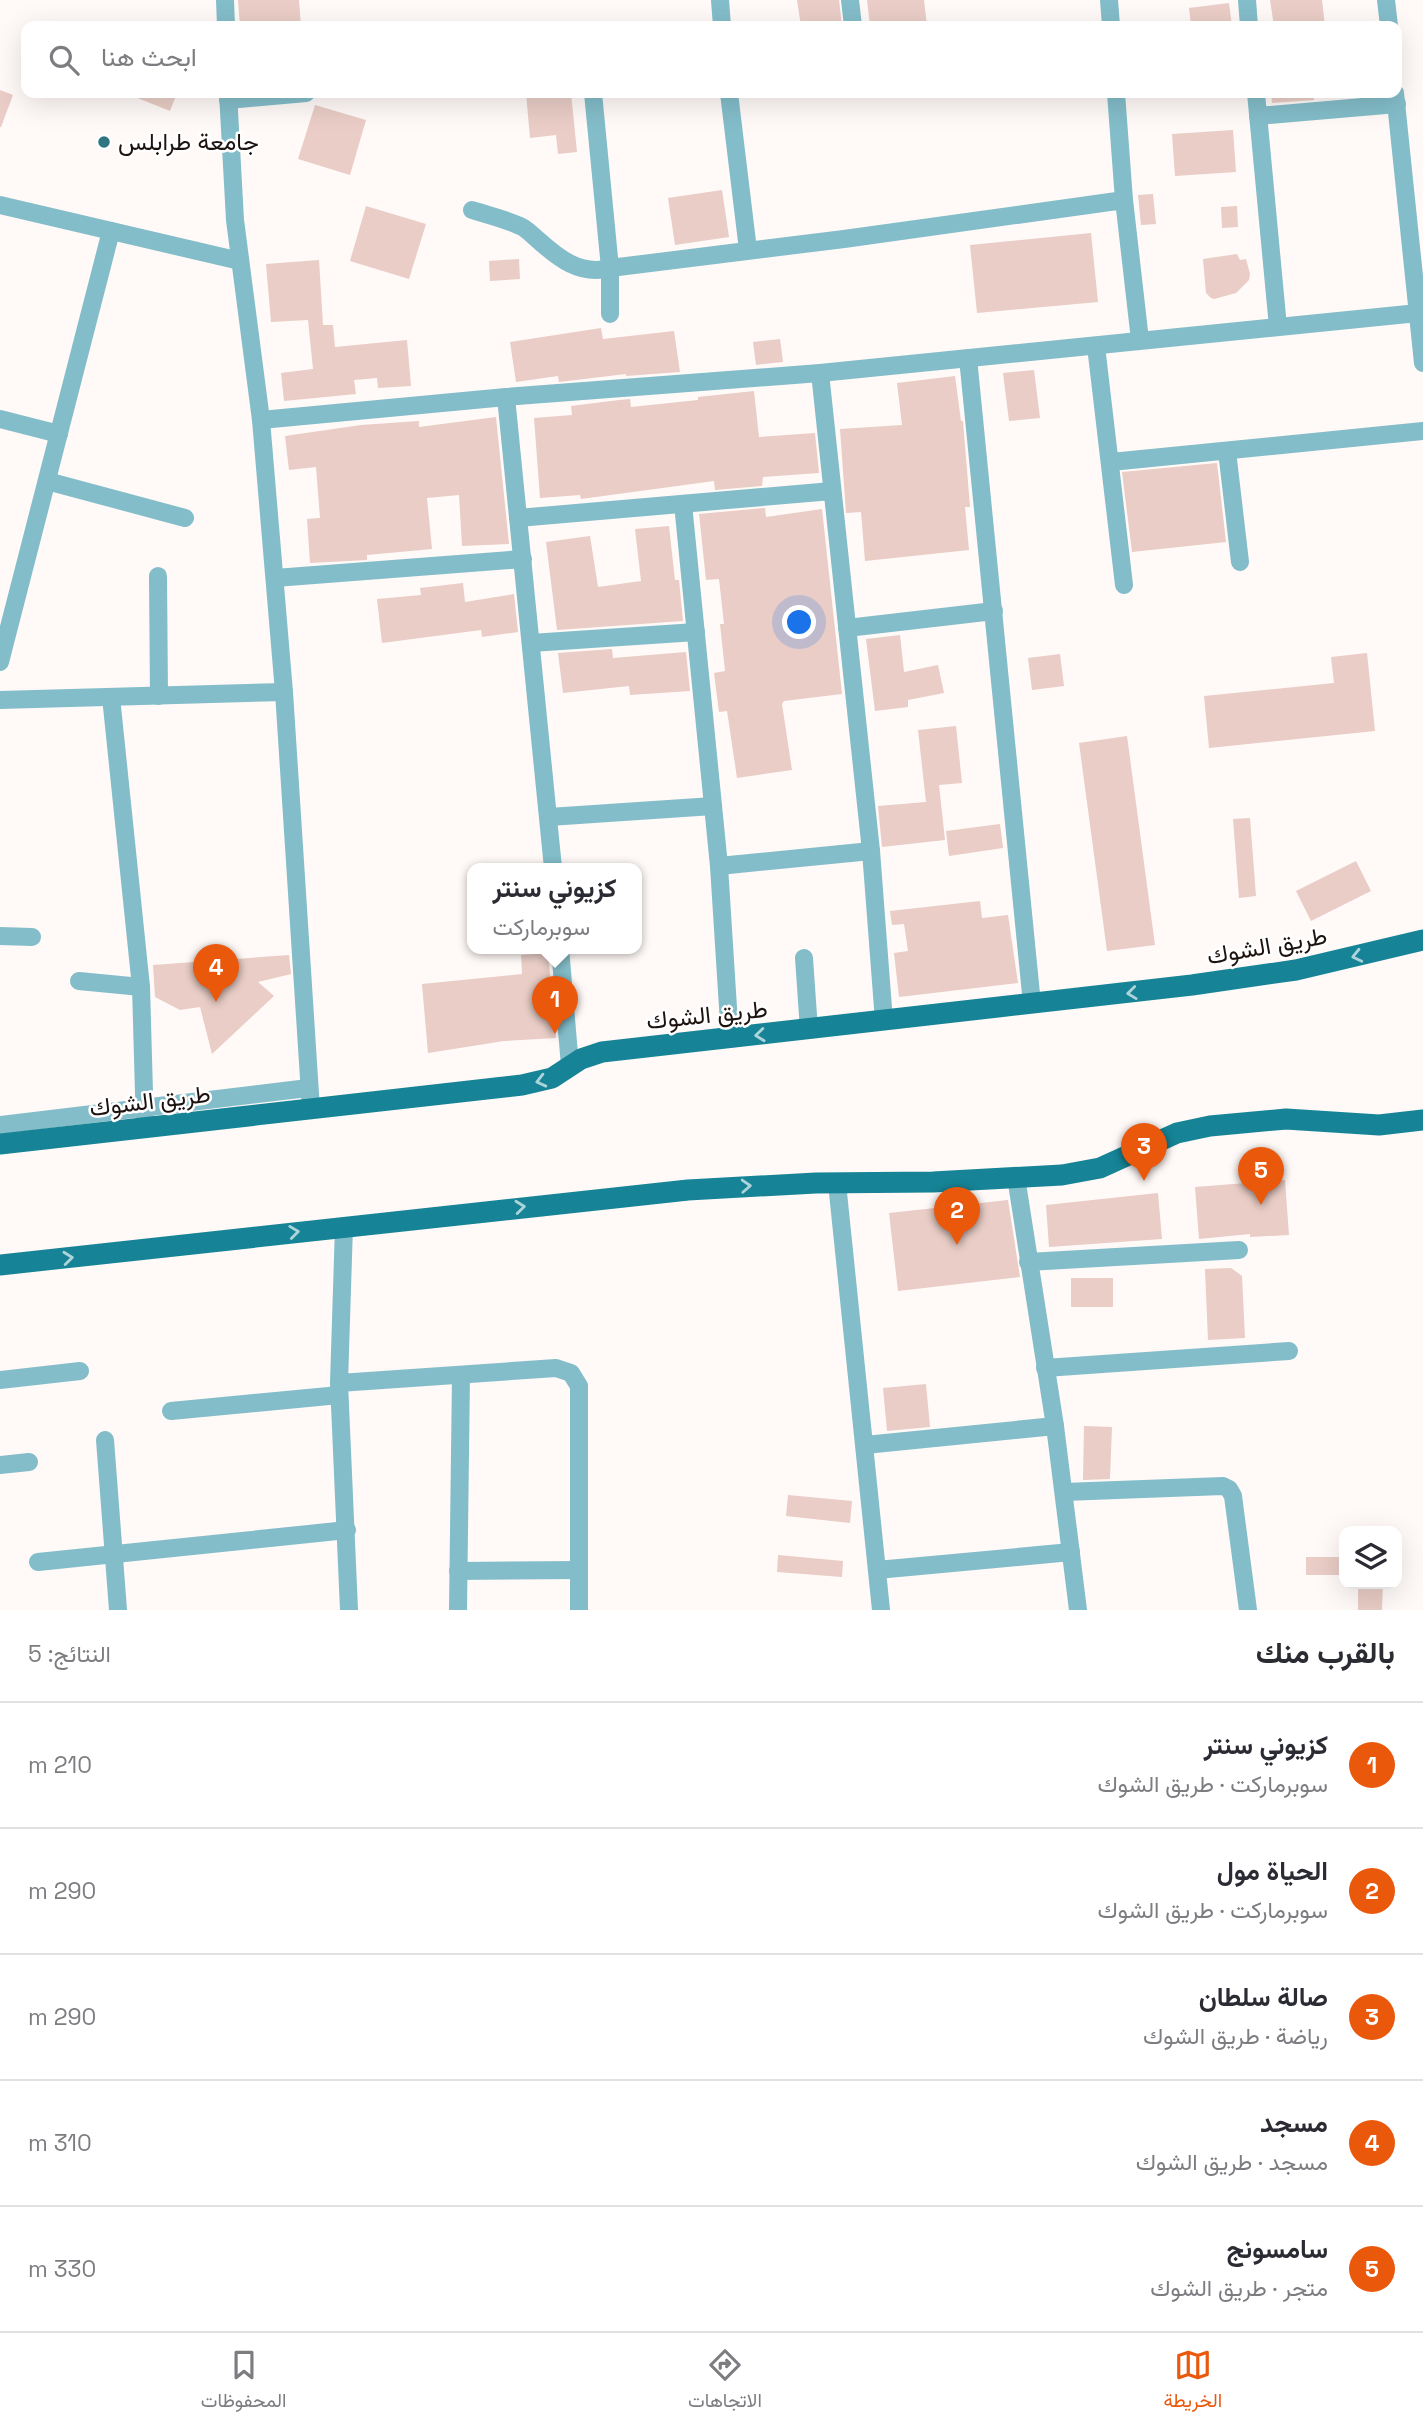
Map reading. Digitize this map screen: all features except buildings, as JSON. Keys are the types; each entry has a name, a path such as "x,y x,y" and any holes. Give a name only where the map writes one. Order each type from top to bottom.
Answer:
{"main road":[{"name":"طريق الشوك","path":"0,1144 144,1118 310,1098 542,1082 581,1059 602,1052 1137,992 1296,970 1423,940"},
{"path":"0,1265 688,1190 1062,1175 1100,1167 1177,1133 1210,1126 1286,1119 1369,1125 1423,1120"}],"street":[{"path":"225,0 226,21"},
{"path":"720,0 722,21"},
{"path":"850,0 852,21"},
{"path":"1109,0 1111,21"},
{"path":"1247,0 1249,21"},
{"path":"1386,0 1388,21"},
{"path":"228,98 231,180 261,419 285,692 310,1098"},
{"path":"593,98 610,268 610,314"},
{"path":"730,98 748,250"},
{"path":"1116,98 1124,200 1140,340"},
{"path":"1256,98 1278,327"},
{"path":"1258,116 1396,99 1423,362"},
{"path":"472,211 522,226 569,264 583,270 598,271 1124,200"},
{"path":"0,205 240,261"},
{"path":"0,663 7,608 47,481 111,231"},
{"path":"261,419 820,373 1418,313"},
{"path":"1096,346 1124,585"},
{"path":"968,358 1032,1004"},
{"path":"820,373 871,851 884,1021"},
{"path":"506,397 554,863"},
{"path":"0,419 59,434"},
{"path":"1111,462 1423,431"},
{"path":"1227,451 1240,562"},
{"path":"47,481 185,518"},
{"path":"518,518 832,491"},
{"path":"683,504 719,866 730,1039"},
{"path":"275,578 523,559"},
{"path":"158,576 159,696"},
{"path":"847,628 994,611"},
{"path":"531,643 696,632"},
{"path":"0,700 285,692"},
{"path":"0,1125 144,1118 141,987 111,697"},
{"path":"549,817 713,806"},
{"path":"719,866 871,851"},
{"path":"0,936 32,937"},
{"path":"561,954 570,1066"},
{"path":"804,958 809,1030"},
{"path":"79,981 141,987"},
{"path":"1016,1177 1055,1426 1078,1610"},
{"path":"837,1183 880,1610"},
{"path":"344,1226 339,1389 349,1610"},
{"path":"1028,1262 1239,1250"},
{"path":"1045,1368 1289,1351"},
{"path":"171,1411 461,1375 562,1368 571,1373 577,1381 579,1610"},
{"path":"0,1380 80,1371"},
{"path":"458,1610 461,1375"},
{"path":"864,1445 1055,1426"},
{"path":"106,1440 118,1610"},
{"path":"0,1465 29,1462"},
{"path":"1063,1492 1223,1486 1229,1489 1233,1496 1248,1610"},
{"path":"38,1562 347,1530"},
{"path":"877,1570 1071,1552"},
{"path":"457,1571 579,1570"}],"place":[{"name":"جامعة طرابلس","path":"104,142"},
{"name":"مسجد","path":"216,1002"},
{"name":"كزيوني سنتر","path":"555,1034"},
{"name":"صالة سلطان","path":"1144,1181"},
{"name":"سامسونج","path":"1261,1205"},
{"name":"الحياة مول","path":"957,1245"}]}
